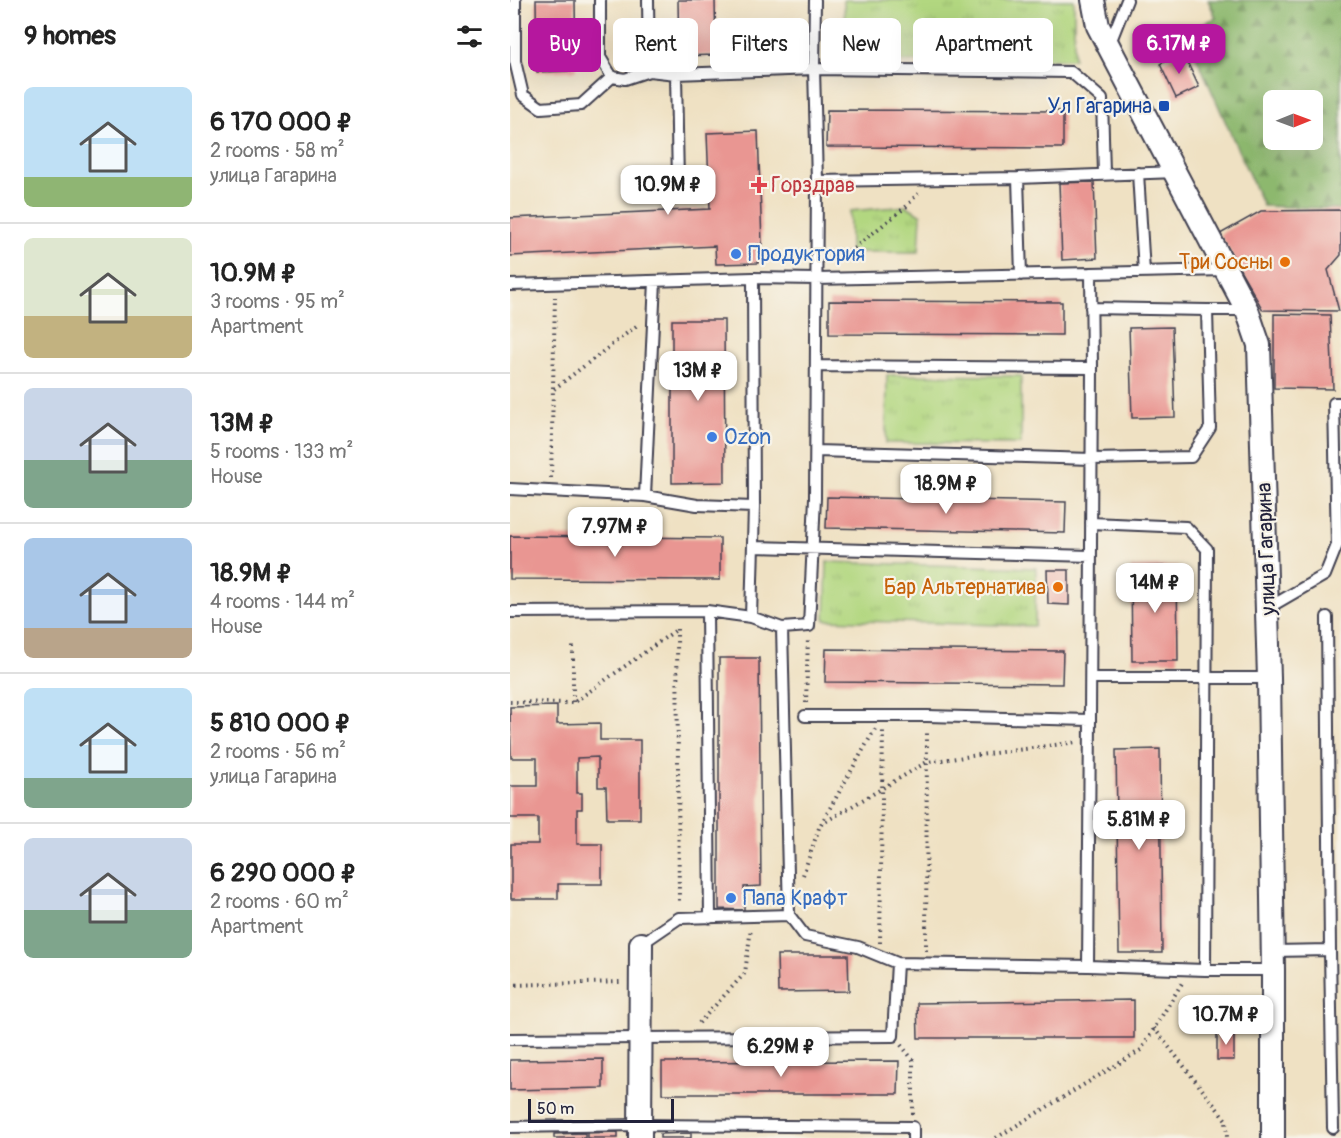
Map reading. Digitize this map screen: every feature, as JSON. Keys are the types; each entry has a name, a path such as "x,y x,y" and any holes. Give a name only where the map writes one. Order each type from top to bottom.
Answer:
{"street":[{"name":"улица Гагарина","path":"1093,0 1098,26 1247,310 1259,345 1269,678 1273,1138"},
{"path":"640,1132 641,944"}],"lane":[{"path":"515,0 513,26 515,62 523,95 541,108 581,105 612,77"},
{"path":"600,0 600,57 612,77"},
{"path":"648,0 648,18"},
{"path":"510,612 707,611 751,617 782,628 809,626 816,498 815,0"},
{"path":"1108,46 1127,0"},
{"path":"658,72 676,74 814,69 1071,72 1102,99 1104,174"},
{"path":"612,77 625,79 646,72"},
{"path":"676,74 678,183"},
{"path":"817,182 1176,172"},
{"path":"1138,173 1144,272"},
{"path":"1018,178 1021,275"},
{"path":"510,285 655,280 816,279 1226,270"},
{"path":"1088,966 1092,459 1091,273"},
{"path":"751,617 754,547 753,278"},
{"path":"645,496 655,280"},
{"path":"1092,308 1247,310"},
{"path":"816,451 1092,459 1191,457 1210,428 1207,310"},
{"path":"816,366 1092,368"},
{"path":"1267,608 1324,575 1337,545 1338,460 1334,403 1341,403"},
{"path":"510,489 645,496 697,505 754,507"},
{"path":"1091,523 1186,526 1207,549 1205,970"},
{"path":"754,547 1091,556"},
{"path":"707,611 710,918"},
{"path":"1327,617 1333,1128"},
{"path":"782,628 789,915 805,936 858,947 897,963 1205,970 1273,961 1330,950"},
{"path":"1091,678 1269,678"},
{"path":"806,716 1090,720"},
{"path":"641,944 679,918 789,915"},
{"path":"510,1039 893,1036 897,963"},
{"path":"510,1127 640,1132 913,1133"}],"path":[{"path":"816,279 907,206 930,178"},
{"path":"550,490 555,284"},
{"path":"554,389 654,312"},
{"path":"806,716 809,626"},
{"path":"510,702 573,703 677,629 679,918"},
{"path":"573,643 573,703"},
{"path":"880,957 883,716"},
{"path":"801,881 820,825 883,716"},
{"path":"926,963 927,716"},
{"path":"820,825 927,762 1090,741"},
{"path":"687,1036 745,973 753,916"},
{"path":"996,1138 1141,1050 1190,970"},
{"path":"510,985 641,982"},
{"path":"1154,1028 1226,1120 1227,1138"},
{"path":"893,1036 913,1060 913,1133"}],"green space":[{"path":"844,0 1074,0 1074,59 1053,59 1053,18 913,18 913,61 901,61 901,18 845,18"},
{"path":"1208,0 1341,0 1341,209 1263,206 1185,31 1216,18"},
{"path":"907,206 921,215 919,252 850,252 850,211"},
{"path":"887,375 1021,376 1021,444 886,443"},
{"path":"827,562 1036,568 1035,626 825,620"}],"building":[{"path":"536,0 575,0 575,18 536,18"},
{"path":"678,0 715,0 715,18 710,18 710,55 698,55 698,18 678,18"},
{"path":"1182,51 1199,87 1176,98 1160,64"},
{"path":"827,110 1063,111 1063,148 826,147"},
{"path":"758,131 762,244 757,244 758,263 716,264 715,246 510,256 510,218 710,209 707,133"},
{"path":"1094,182 1097,258 1062,260 1059,183"},
{"name":"Три Сосны","path":"1341,210 1341,255 1328,270 1339,311 1263,310 1220,234 1261,211"},
{"path":"829,301 1062,302 1062,335 829,334"},
{"path":"1274,314 1330,315 1333,389 1274,388"},
{"path":"672,320 724,320 725,482 672,483"},
{"path":"1172,327 1175,417 1132,418 1129,328"},
{"path":"827,497 1066,502 1065,533 826,528"},
{"path":"510,536 720,538 720,580 510,579"},
{"path":"1177,566 1178,661 1132,661 1131,567"},
{"name":"Бар Альтернатива","path":"1047,570 1069,570 1069,605 1048,604"},
{"path":"826,649 1063,651 1062,684 825,682"},
{"path":"719,658 759,658 761,886 744,887 744,910 719,909"},
{"path":"557,706 557,724 600,723 600,740 640,740 640,819 607,819 606,787 598,787 598,757 577,758 577,793 582,793 582,809 577,809 577,844 602,844 602,884 558,884 558,899 511,899 511,844 538,844 538,818 510,818 510,786 537,786 537,758 511,758 510,707"},
{"path":"1160,749 1162,953 1119,953 1116,750"},
{"path":"777,955 848,955 849,991 778,992"},
{"path":"1134,1000 1134,1038 918,1038 917,1003"},
{"path":"1217,1032 1234,1032 1234,1060 1217,1060"},
{"path":"603,1059 603,1088 510,1090 510,1060"},
{"path":"899,1061 898,1094 662,1094 662,1062"},
{"path":"618,1132 618,1138 587,1138 587,1133"},
{"path":"585,1133 585,1138 554,1138 554,1134"},
{"path":"691,1133 691,1138 660,1138 660,1134"}],"place":[{"name":"Ул Гагарина","path":"1164,106"},
{"name":"Горздрав","path":"759,185"},
{"name":"Продуктория","path":"736,254"},
{"name":"Три Сосны","path":"1285,262"},
{"name":"Ozon","path":"712,437"},
{"name":"Бар Альтернатива","path":"1058,587"},
{"name":"Папа Крафт","path":"731,898"}]}
